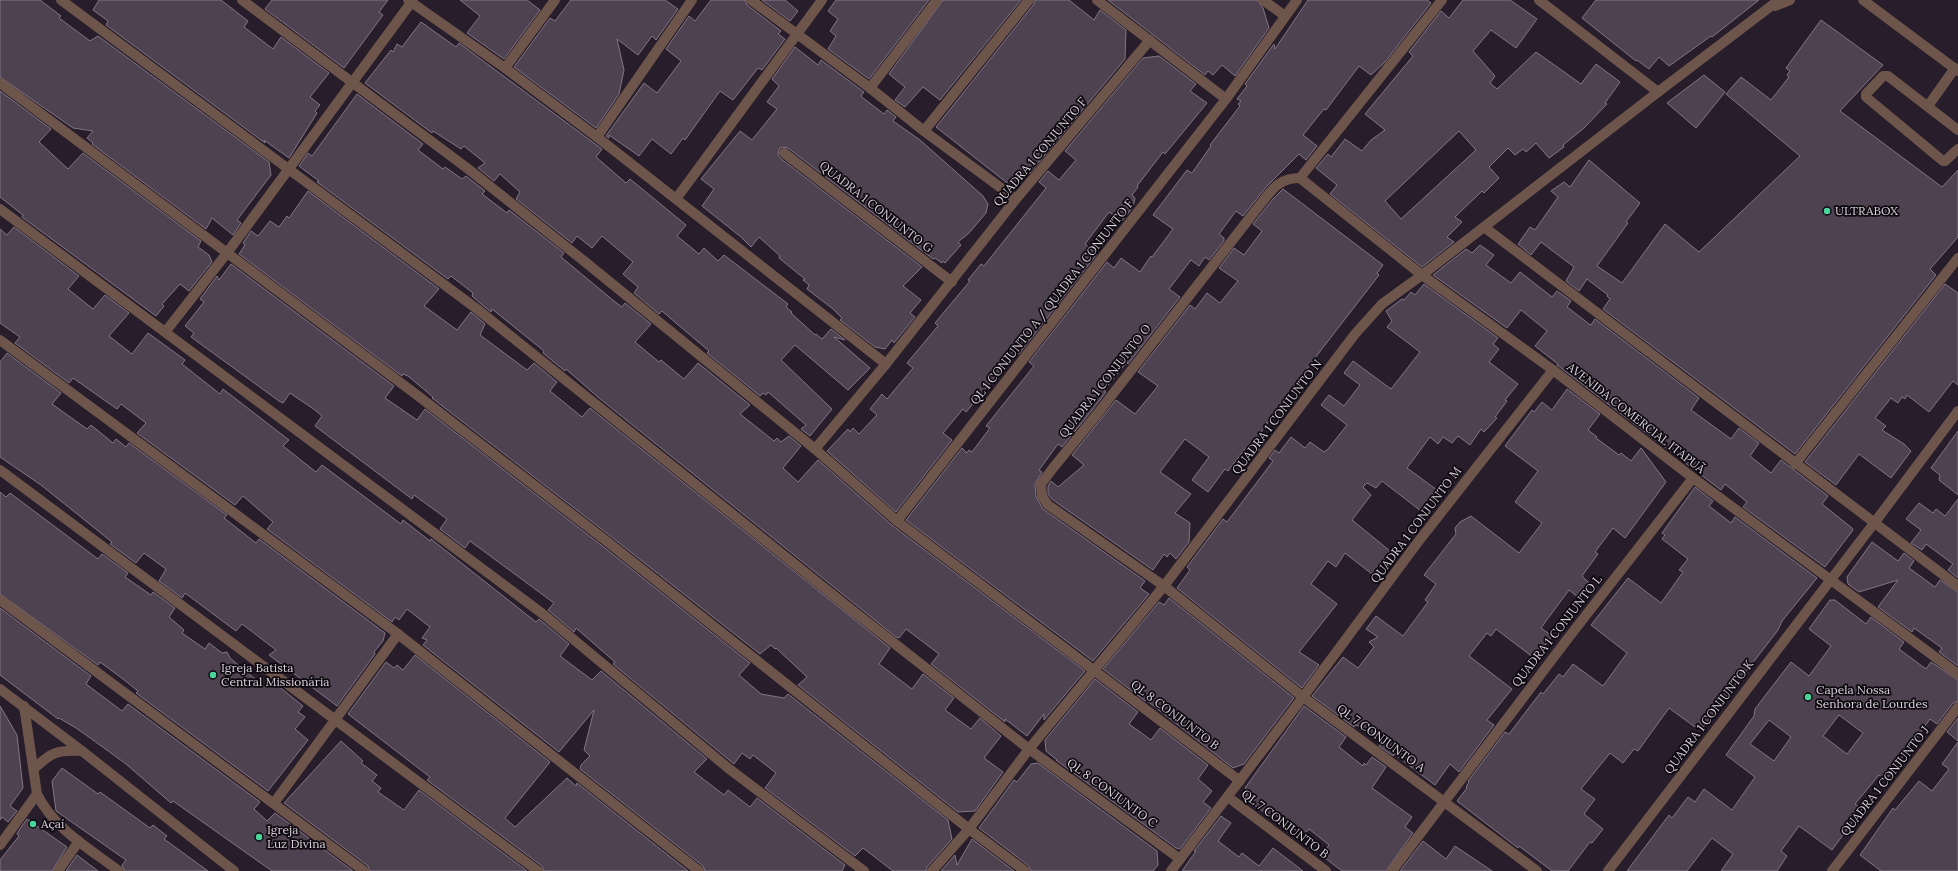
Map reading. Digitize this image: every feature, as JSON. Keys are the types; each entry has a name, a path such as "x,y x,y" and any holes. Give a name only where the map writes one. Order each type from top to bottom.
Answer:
{"street":[{"name":"QL 8 CONJUNTO C","path":"61,0 477,309 848,607 1029,749 1180,859"},
{"name":"QL 8 CONJUNTO B","path":"242,0 466,168 584,261 815,449 897,521 1240,781"},
{"path":"506,68 555,0"},
{"path":"597,137 692,0"},
{"path":"751,0 1016,199"},
{"path":"676,198 822,0"},
{"path":"870,88 937,0"},
{"path":"924,131 1029,0"},
{"path":"1097,0 1226,99"},
{"path":"1263,0 1285,16"},
{"name":"QL 1 CONJUNTO A / QUADRA 1 CONJUNTO F","path":"897,521 1226,99 1297,0"},
{"path":"1300,178 1442,0"},
{"path":"1539,0 1658,92"},
{"name":"QUADRA 1 CONJUNTO N","path":"932,871 969,829 1029,749 1164,586 1355,334 1382,304 1422,276 1658,92 1776,3 1790,0"},
{"path":"1863,0 1956,69 1928,106"},
{"path":"1873,0 1889,20"},
{"path":"166,331 290,169 351,82 411,1 506,68 597,137 886,364"},
{"name":"QUADRA 1 CONJUNTO F","path":"815,449 952,282 1016,199 1150,40"},
{"path":"1958,130 1885,75 1866,96 1943,161 1945,161 1958,149"},
{"path":"0,83 413,392 600,536 969,829 1025,871"},
{"name":"QUADRA 1 CONJUNTO G","path":"784,153 952,282"},
{"name":"QUADRA 1 CONJUNTO O","path":"1164,586 1048,505 1042,496 1041,484 1278,184 1289,178 1300,178"},
{"name":"AVENIDA COMERCIAL ITAPUÃ","path":"1300,178 1422,276 1553,370 1692,478 1958,674"},
{"path":"0,209 166,331 543,614 728,768 864,871"},
{"path":"1484,227 1958,586"},
{"path":"1795,464 1958,258"},
{"path":"0,340 398,634 699,871"},
{"name":"QUADRA 1 CONJUNTO M","path":"1171,871 1418,542 1553,370"},
{"name":"QUADRA 1 CONJUNTO K","path":"1608,871 1831,580 1958,411"},
{"path":"0,470 538,871"},
{"name":"QUADRA 1 CONJUNTO L","path":"1392,871 1692,478"},
{"name":"QL 7 CONJUNTO A","path":"1164,586 1303,697 1537,871"},
{"path":"0,600 364,871"},
{"path":"274,803 398,634"},
{"path":"0,689 82,751 234,871"},
{"path":"24,706 37,794 43,808 52,818 79,841 119,871"},
{"name":"QUADRA 1 CONJUNTO J","path":"1832,871 1958,707"},
{"path":"34,769 46,757 53,753 65,750 82,751"},
{"path":"0,844 37,794"},
{"name":"QL 7 CONJUNTO B","path":"1228,797 1326,871"},
{"path":"58,871 79,841"}],"building":[{"path":"0,0 40,0 61,16 59,18 90,41 98,36 269,162 271,175 237,220 241,223 233,235 212,218 206,229 92,144 93,143 87,138 93,131 73,128 0,77"},
{"path":"99,0 221,0 248,21 244,27 273,49 281,37 329,73 310,97 320,105 315,111 317,113 289,158 264,140 265,143 106,25 108,21 93,10"},
{"path":"272,0 388,0 379,12 383,15 344,68 265,9"},
{"path":"460,0 527,0 540,10 504,59 467,33 480,16"},
{"path":"571,0 665,0 678,9 656,40 652,36 638,55 617,39 624,70 619,94 596,128 514,67 550,18 555,21"},
{"path":"711,0 745,0 747,5 781,31 778,34 785,39 762,70 758,68 733,100 720,91 685,140 683,138 671,154 652,139 639,156 609,135 609,138 606,136 644,83 657,93 681,61 666,49 689,16 695,21"},
{"path":"762,0 785,0 798,11 790,21"},
{"path":"836,0 929,0 869,79 828,49 836,36 830,31 838,19 828,11"},
{"path":"943,0 1021,0 940,100 923,87 905,107 895,100 905,87 889,74"},
{"path":"1035,0 1069,0 1094,20 1100,10 1126,30 1125,59 1029,174 1027,172 1021,179 1019,177 1011,186 936,127 1034,4"},
{"path":"1108,0 1257,0 1263,8 1269,28 1235,76 1222,65 1213,75 1208,71 1205,75"},
{"path":"1308,0 1427,0 1431,3 1385,62 1371,75 1359,66 1326,110 1324,109 1303,135 1317,146 1306,160 1299,154 1267,186 1243,216 1236,211 1219,234 1224,238 1224,241 1209,260 1205,257 1199,266 1191,260 1169,289 1180,297 1128,364 1127,362 1104,390 1106,392 1093,409 1062,447 1058,444 1039,470 1042,472 1035,484 1036,497 1043,509 1145,581 1140,588 1149,594 1093,661 906,520 962,448 967,453 969,450 972,452 990,428 986,426 1034,366 1029,362 1107,262 1114,268 1121,258 1140,272 1151,256 1152,257 1173,229 1153,215 1187,170 1192,173 1211,146 1210,145 1240,106 1238,104 1241,101 1237,99 1247,86 1245,84 1274,44 1275,49"},
{"path":"1463,0 1510,0 1537,19 1516,48 1491,30 1473,51 1495,76 1490,83 1497,89 1536,52 1581,84 1596,64 1620,82 1605,103 1607,104 1584,128 1563,145 1564,147 1549,158 1536,143 1526,152 1523,149 1515,155 1508,148 1489,167 1499,178 1484,193 1482,191 1455,217 1462,222 1447,237 1454,242 1422,267 1330,194 1337,185 1316,168 1328,154 1331,157 1345,139 1362,151 1371,140 1385,130 1365,114 1413,56 1409,52 1441,11 1449,18","holes":["1459,131 1476,150 1401,219 1385,201"]},
{"path":"1596,0 1759,0 1712,37 1711,36 1669,66 1659,57 1649,69 1637,60 1636,61 1582,18"},
{"path":"1821,20 1883,65 1840,111 1942,187 1958,170 1958,237 1930,269 1936,275 1795,454 1603,309 1610,299 1607,296 1608,295 1587,279 1579,291 1566,281 1574,267 1541,242 1531,255 1518,244 1530,227 1535,230 1558,197 1551,191 1564,182 1570,187 1589,160 1640,203 1626,222 1628,223 1597,266 1622,283 1665,224 1699,252 1800,156 1726,94 1741,77 1771,100 1789,77 1787,75 1790,71 1786,68"},
{"path":"421,22 456,47 459,43 602,149 596,157 626,183 630,179 686,225 677,236 699,254 704,248 718,261 724,255 788,304 786,307 792,312 791,313 815,335 816,334 822,339 831,329 845,340 834,337 870,368 848,390 795,345 781,360 832,409 810,436 801,429 806,425 768,392 766,395 763,393 760,396 707,353 709,351 662,311 659,314 634,293 638,287 623,274 633,262 602,236 592,248 577,236 572,243 516,199 520,192 500,174 494,181 478,168 485,163 464,146 461,149 433,131 432,133 365,83 391,50 393,52 397,44 402,47"},
{"path":"795,47 818,65 821,60 864,92 861,96 884,114 887,110 896,117 893,121 920,140 983,196 988,204 986,213 969,233 958,242 961,245 945,263 943,261 942,263 935,258 933,259 788,148 782,147 779,149 778,155 780,158 922,267 903,286 921,300 910,313 915,317 894,343 892,340 885,349 875,347 840,320 842,318 833,309 807,289 809,285 803,280 805,279 779,258 780,256 759,237 751,247 741,237 702,206 714,189 701,179 740,131 752,140 777,109 767,102 779,86 772,79"},
{"path":"1159,56 1196,84 1190,91 1207,103 1165,154 1163,152 1137,186 1138,187 1132,195 1135,198 1133,207 1122,221 1109,212 1085,244 1097,254 1019,354 1016,352 966,412 963,409 943,433 952,440 896,512 827,451 848,429 850,432 853,428 859,434 877,415 870,409 882,394 887,399 913,368 907,363 938,326 935,323 970,281 968,280 981,264 984,266 1046,188 1039,182 1048,171 1059,180 1076,160 1065,151 1143,58"},
{"path":"1704,75 1725,92 1696,128 1667,103"},
{"path":"0,91 51,129 39,142 68,169 83,153 201,241 198,247 209,255 212,262 189,291 180,284 162,304 164,306 156,316 22,217 23,215 0,197"},
{"path":"357,94 423,144 418,150 443,169 445,167 462,179 466,176 485,191 482,194 507,213 509,210 564,253 561,257 614,301 622,307 625,303 651,324 635,342 659,362 661,360 684,379 698,363 750,405 740,414 774,441 777,438 781,442 789,436 801,446 783,468 798,482 818,460 893,526 1085,671 1044,720 1044,714 1027,736 1005,719 1005,722 931,664 939,654 906,629 899,638 896,637 599,398 566,369 565,371 543,353 544,351 492,309 491,312 472,296 473,293 451,276 448,279 317,182 319,181 299,166 308,153 312,156"},
{"path":"1283,189 1383,265 1377,273 1379,275 1318,354 1259,435 1266,441 1258,451 1249,444 1228,471 1225,469 1208,492 1192,480 1209,457 1185,439 1160,472 1191,494 1175,513 1190,523 1189,542 1176,559 1170,553 1167,557 1164,554 1153,570 1053,500 1048,494 1048,486 1051,481 1058,487 1084,465 1072,455 1116,400 1135,414 1158,386 1138,372 1190,305 1195,309 1207,293 1220,303 1238,281 1219,268 1234,248 1244,255 1262,231 1253,224"},
{"path":"308,191 439,289 424,306 457,330 471,312 485,324 480,335 527,370 534,363 557,382 550,391 582,417 590,408 890,648 879,664 912,689 923,674 954,698 945,710 971,729 980,718 1001,736 984,758 1003,772 975,811 958,812 798,685 807,677 776,648 775,649 771,645 760,654 432,398 433,397 408,376 403,374 402,376 239,254 245,245 243,243 251,231 258,236 270,221 279,227 287,216 289,218"},
{"path":"14,227 79,276 68,289 93,309 105,295 129,313 109,336 132,354 148,333 185,360 182,364 220,394 223,389 289,440 283,446 316,472 322,465 401,524 403,520 430,541 431,539 536,622 539,619 569,644 560,656 592,680 601,671 707,759 694,772 724,795 728,790 750,807 757,798 845,865 842,871 705,871 703,866 580,769 581,765 590,756 584,750 594,710 559,752 423,645 427,640 422,638 430,627 407,609 399,620 395,617 392,622 267,529 273,522 243,496 235,505 137,433 146,423 121,404 117,409 73,378 69,383 15,343 20,337 0,323 0,229 7,235"},
{"path":"1480,245 1494,255 1486,265 1511,283 1520,272 1552,297 1557,291 1571,301 1567,307 1589,324 1591,325 1595,319 1699,398 1691,410 1731,439 1739,428 1759,443 1750,456 1771,473 1781,460 1828,496 1822,504 1853,530 1825,567 1743,507 1747,502 1725,484 1721,490 1557,365 1558,364 1535,346 1547,331 1521,310 1507,328 1433,275 1466,249 1472,253"},
{"path":"231,264 394,386 385,398 417,420 425,409 596,541 750,663 739,675 761,694 784,698 788,694 948,820 952,839 927,867 926,871 893,871 863,848 855,856 765,788 776,773 753,755 750,759 742,753 734,764 613,664 615,662 576,628 574,632 548,610 554,603 470,541 465,548 440,529 447,519 414,495 412,499 315,426 322,416 315,410 290,393 283,403 279,401 191,337 194,333 185,326 204,302 200,299 217,276 219,280"},
{"path":"1424,284 1498,338 1493,344 1499,349 1489,362 1518,384 1505,400 1507,401 1495,417 1497,418 1484,432 1481,429 1470,445 1458,436 1452,443 1443,437 1438,444 1430,437 1407,468 1437,490 1421,511 1382,481 1376,488 1367,483 1363,487 1371,495 1352,520 1390,551 1382,564 1372,574 1345,553 1336,567 1328,561 1311,584 1337,604 1299,652 1319,665 1302,688 1177,588 1190,570 1187,567 1223,519 1227,522 1273,461 1269,458 1275,450 1279,453 1291,437 1305,448 1310,442 1324,452 1347,425 1321,405 1329,395 1344,406 1360,385 1344,373 1353,361 1391,389 1420,352 1387,327 1392,321 1386,311 1402,299 1404,300 1411,292 1415,295"},
{"path":"1945,284 1958,293 1958,385 1953,381 1929,412 1907,395 1905,399 1902,397 1898,403 1891,398 1875,418 1886,426 1882,430 1904,444 1911,451 1891,478 1859,454 1836,485 1805,462"},
{"path":"7,353 61,393 52,404 87,429 91,425 113,443 116,439 126,447 129,443 227,515 224,518 256,543 259,539 385,633 383,641 374,652 375,654 337,706 269,655 276,650 242,624 236,631 185,593 182,598 159,581 166,569 144,553 136,563 110,544 112,542 41,485 0,457 0,362"},
{"path":"1567,389 1600,414 1588,430 1597,437 1596,438 1619,455 1621,453 1631,461 1641,448 1666,482 1625,538 1613,528 1595,552 1598,554 1582,576 1590,584 1579,598 1569,590 1541,628 1552,636 1534,658 1496,629 1491,636 1487,633 1469,656 1512,689 1487,720 1494,725 1459,772 1450,764 1435,785 1394,754 1393,756 1379,746 1381,743 1359,726 1355,725 1354,727 1312,696 1343,657 1358,668 1374,647 1369,642 1378,637 1366,629 1376,616 1403,636 1428,602 1425,600 1436,584 1424,575 1456,534 1455,528 1460,522 1471,516 1519,553 1542,523 1515,502 1538,471 1505,446 1532,410 1534,412 1542,402 1552,410"},
{"path":"1958,431 1958,495 1939,480 1940,475 1931,468"},
{"path":"1695,487 1713,501 1709,506 1731,523 1735,517 1817,578 1782,621 1778,630 1701,730 1669,708 1638,751 1634,749 1623,763 1610,753 1581,789 1595,799 1584,814 1603,829 1592,843 1590,842 1568,871 1552,871 1519,846 1518,848 1457,801 1467,788 1468,781 1505,732 1509,734 1541,692 1543,694 1559,674 1563,677 1573,664 1603,686 1627,653 1591,625 1628,578 1661,603 1683,572 1679,570 1688,559 1662,539 1665,535 1662,533"},
{"path":"0,492 6,497 10,493 98,559 102,554 128,573 125,577 151,595 153,592 175,608 169,617 184,630 182,633 205,649 209,643 222,653 227,652 230,658 266,688 272,681 303,706 298,712 305,717 295,729 308,740 268,791 136,693 138,691 100,662 98,665 0,594"},
{"path":"1958,499 1958,578 1948,570 1953,564 1926,544 1922,550 1911,543 1921,530 1906,519 1919,503 1933,513 1936,509 1945,516"},
{"path":"1872,542 1898,561 1904,553 1914,561 1909,568 1935,587 1940,580 1958,592 1958,666 1939,652 1942,648 1914,628 1912,632 1878,607 1898,580 1859,592 1848,584 1847,577"},
{"path":"1169,598 1294,698 1244,764 1233,768 1146,700 1145,701 1103,669 1159,602 1164,605"},
{"path":"1830,600 1835,600 1866,624 1871,617 1904,642 1899,649 1926,669 1931,662 1958,680 1958,701 1953,703 1937,724 1930,719 1886,780 1879,775 1855,804 1862,809 1832,850 1799,826 1781,851 1787,856 1777,871 1721,871 1733,854 1712,838 1687,871 1627,871 1669,815 1672,818 1688,797 1695,802 1704,789 1732,810 1755,777 1726,755 1754,716 1755,709 1791,662 1809,676 1831,646 1809,629","holes":["1839,715 1863,733 1847,754 1823,736","1769,720 1791,737 1774,761 1750,744"]},
{"path":"0,608 91,676 86,684 122,711 128,704 260,802 254,809 267,821 275,813 353,871 272,871 173,801 171,803 126,764 93,740 76,728 59,718 58,719 0,675"},
{"path":"415,655 550,762 505,818 515,827 567,778 576,786 577,783 688,871 544,871 542,866 427,780 430,777 348,714 386,662 394,668 397,665 403,670"},
{"path":"1095,679 1138,712 1129,724 1151,740 1160,728 1208,765 1198,779 1212,791 1203,802 1211,808 1180,849 1176,848 1056,760 1046,751 1045,740"},
{"path":"0,706 17,735 23,788 10,806 17,811 8,822 2,817 0,820"},
{"path":"1304,706 1346,737 1339,747 1363,766 1364,763 1366,765 1372,757 1386,767 1372,788 1412,817 1405,827 1413,833 1386,871 1342,871 1321,855 1329,845 1309,829 1303,836 1273,813 1271,817 1244,798 1249,791 1245,788"},
{"path":"1958,718 1958,741 1947,732"},
{"path":"341,741 363,761 361,763 377,775 372,781 381,788 378,792 404,810 419,790 527,871 370,871 368,866 284,803"},
{"path":"1958,742 1958,871 1881,871 1860,855 1893,808 1895,810 1919,781 1932,791 1949,769 1942,764"},
{"path":"1038,763 1157,851 1158,865 1153,871 1031,871 1029,866 979,828 1014,780 1017,782 1031,764"},
{"path":"62,768 98,794 100,792 150,828 153,825 167,836 164,839 208,871 125,871 122,865 126,860 56,811 52,781"},
{"path":"1221,816 1231,823 1218,841 1239,857 1242,853 1259,866 1273,848 1303,871 1182,871 1196,851 1194,851"},
{"path":"27,819 67,847 52,871 0,871 0,860 19,836 17,834"},
{"path":"972,839 1014,871 941,871 955,855 957,865"},
{"path":"1423,841 1446,859 1455,846 1492,871 1400,871"},
{"path":"77,855 98,871 66,871"}],"place":[{"name":"ULTRABOX","path":"1827,211"},
{"name":"Igreja Batista Central Missionária","path":"213,675"},
{"name":"Capela Nossa Senhora de Lourdes","path":"1808,697"},
{"name":"Açaí","path":"33,824"},
{"name":"Igreja Luz Divina","path":"259,837"}]}
